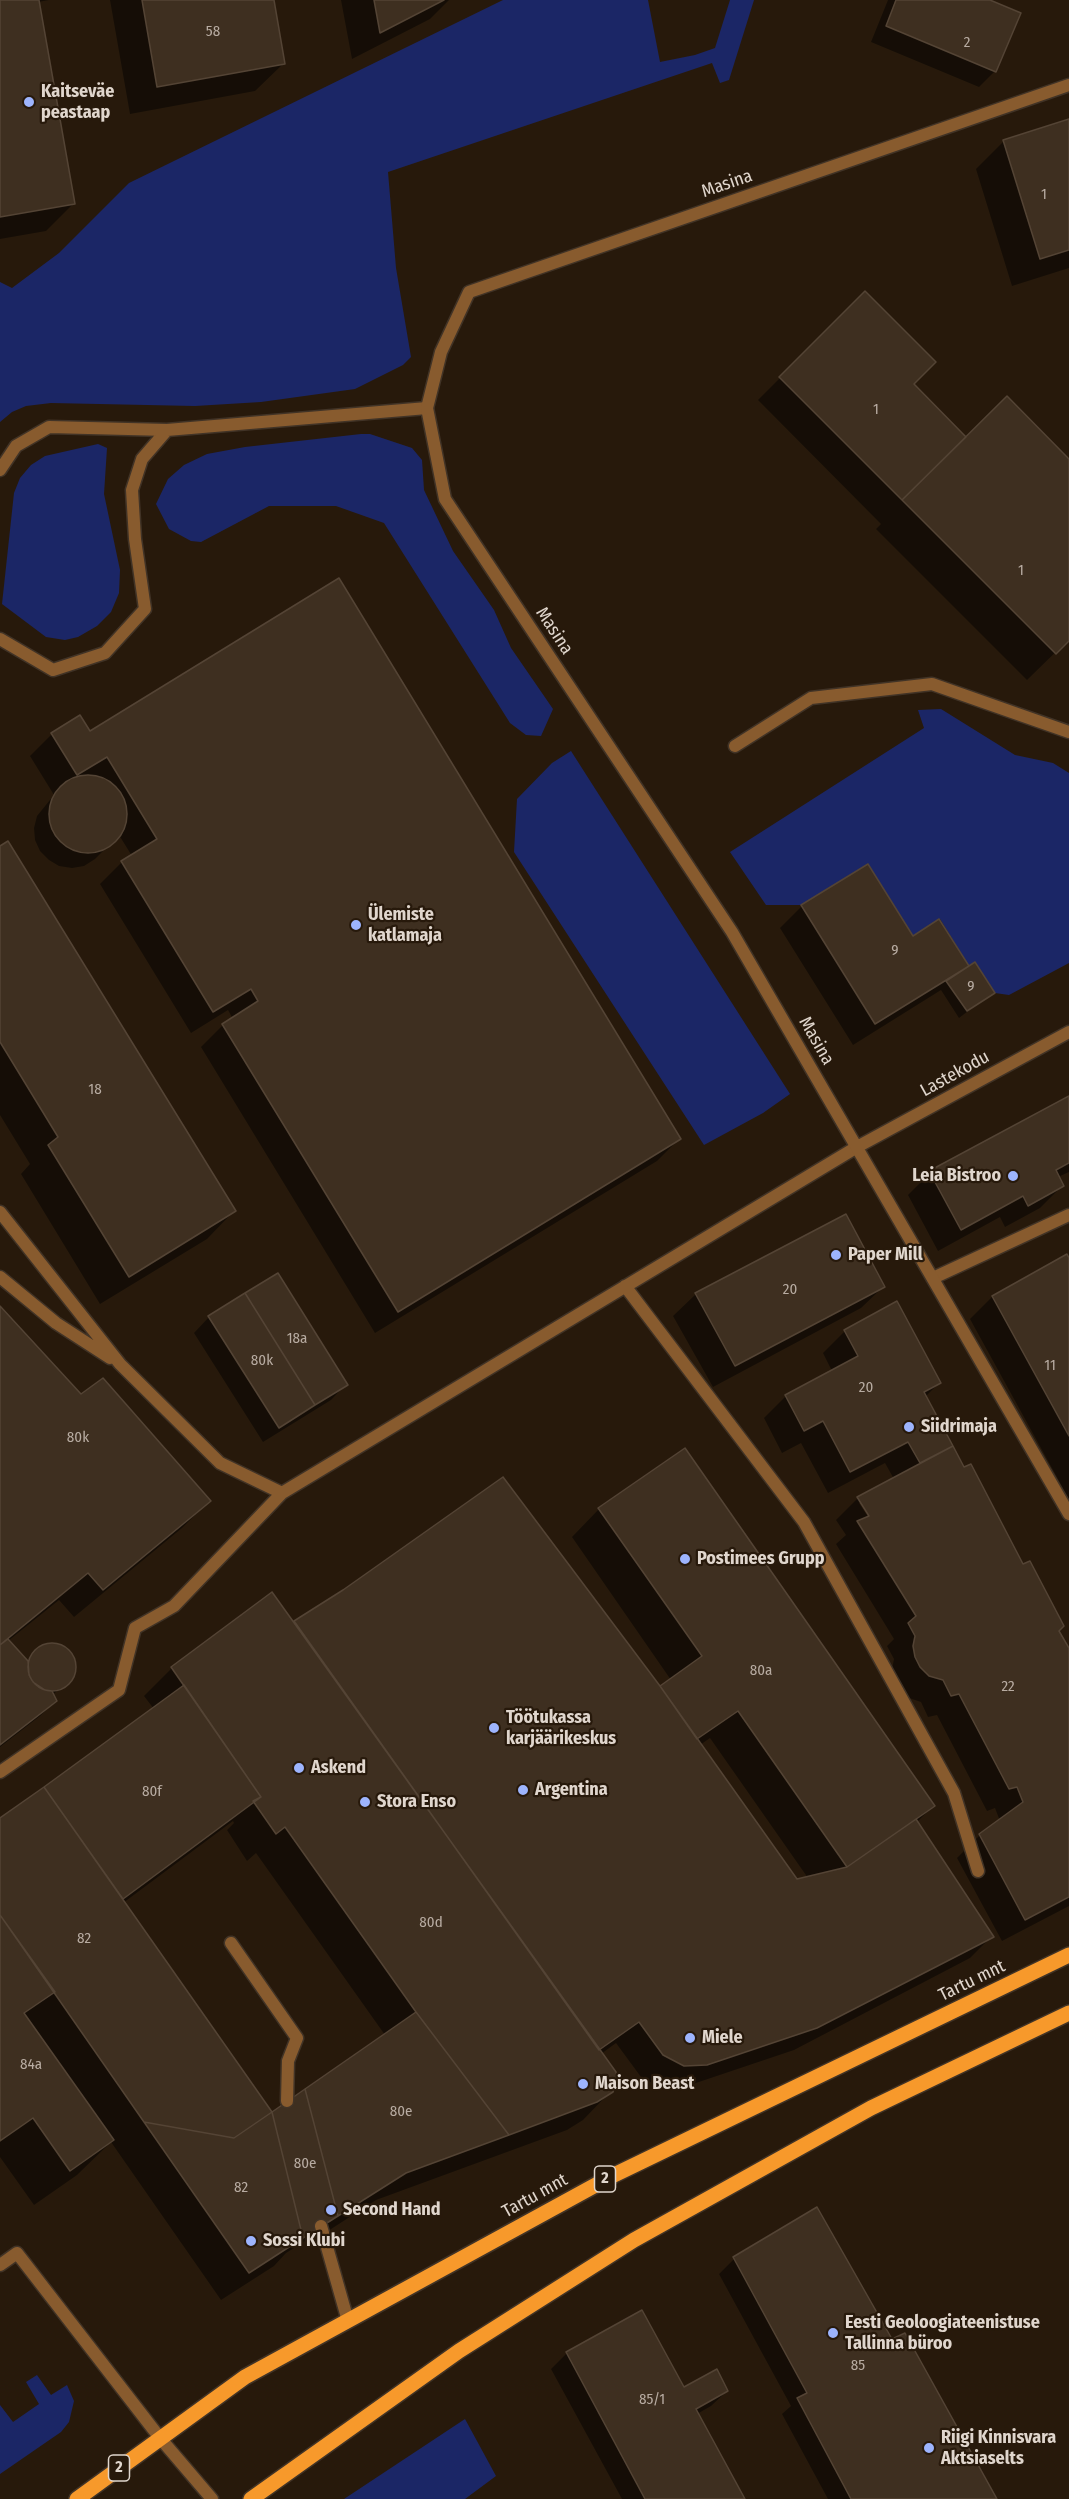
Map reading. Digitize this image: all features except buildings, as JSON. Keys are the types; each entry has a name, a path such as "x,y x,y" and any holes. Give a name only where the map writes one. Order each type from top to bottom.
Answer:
{"main road":[{"name":"Tartu mnt","path":"77,2499 245,2377 614,2175 1069,1955"},
{"path":"251,2499 459,2352 634,2240 871,2108 1069,2013"}],"street":[{"name":"Masina","path":"1069,85 469,292 441,352 427,408 445,499 732,932 1069,1514"},
{"path":"0,470 16,446 48,427 167,430 427,408"},
{"path":"0,639 53,670 105,653 145,609 135,539 132,490 142,459 167,430"},
{"path":"735,746 811,698 932,684 1069,732"},
{"name":"Lastekodu","path":"0,1772 119,1690 135,1628 174,1606 282,1493 857,1147 1069,1032"},
{"path":"0,1212 120,1364 220,1463 282,1493"},
{"path":"933,1278 1069,1215"},
{"path":"0,1276 56,1323 120,1364"},
{"path":"625,1286 804,1522 954,1793 978,1871"},
{"path":"231,1943 297,2038 288,2061 287,2101"},
{"path":"321,2226 348,2321"},
{"path":"0,2265 17,2253 160,2438 212,2499"}],"shaded area":[{"path":"503,0 648,0 660,62 695,55 715,48 730,0 754,0 729,80 720,83 712,63 388,172 396,268 411,357 403,365 355,389 261,402 195,406 51,403 26,406 12,412 0,422 0,282 12,288 59,253 129,183"},
{"path":"370,434 412,448 422,460 424,490 453,551 494,610 511,648 553,709 541,736 526,735 510,723 384,523 336,506 269,506 201,542 191,541 169,529 156,504 168,479 184,465 207,454 245,447"},
{"path":"98,444 107,448 104,494 120,570 119,593 111,612 97,626 78,637 65,640 46,637 2,604 14,493 20,478 31,465 45,456"},
{"path":"941,709 1015,755 1053,763 1069,773 1069,963 1009,995 995,993 975,962 969,966 940,919 913,936 868,864 801,905 766,905 730,852 924,728 918,710"},
{"path":"571,751 790,1094 763,1113 704,1145 514,852 517,799 552,763"},
{"path":"37,2375 51,2395 67,2385 74,2401 69,2422 61,2432 0,2474 0,2405 13,2422 39,2404 26,2382"},
{"path":"465,2419 496,2476 465,2499 344,2499"}],"place":[{"name":"Kaitseväe peastaap","path":"29,102"},
{"name":"Ülemiste katlamaja","path":"356,925"},
{"name":"Leia Bistroo","path":"1013,1176"},
{"name":"Paper Mill","path":"836,1255"},
{"name":"Siidrimaja","path":"909,1427"},
{"name":"Postimees Grupp","path":"685,1559"},
{"name":"Töötukassa karjäärikeskus","path":"494,1728"},
{"name":"Askend","path":"299,1768"},
{"name":"Argentina","path":"523,1790"},
{"name":"Stora Enso","path":"365,1802"},
{"name":"Miele","path":"690,2038"},
{"name":"Maison Beast","path":"583,2084"},
{"name":"Second Hand","path":"331,2210"},
{"name":"Sossi Klubi","path":"251,2241"},
{"name":"Eesti Geoloogiateenistuse Tallinna büroo","path":"833,2333"},
{"name":"Riigi Kinnisvara Aktsiaselts","path":"929,2448"}]}
